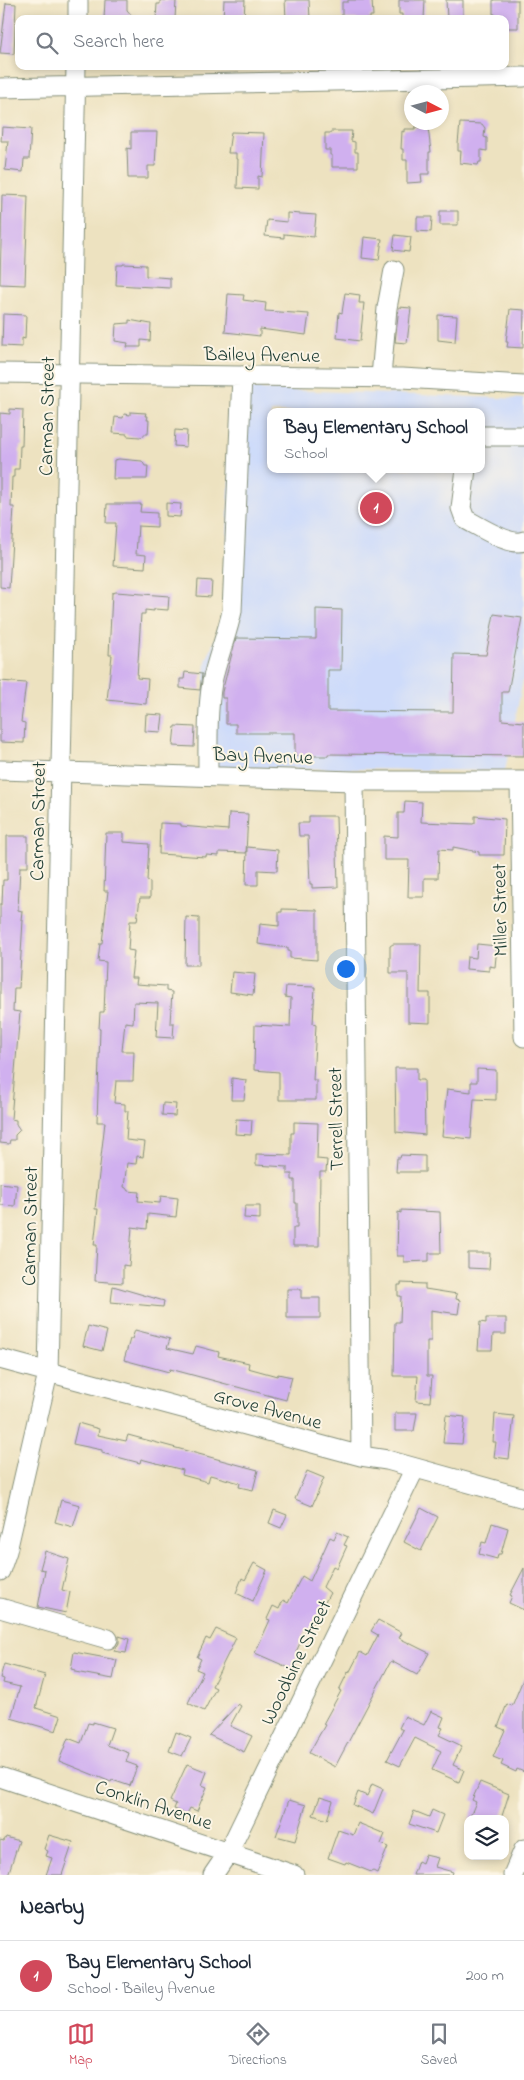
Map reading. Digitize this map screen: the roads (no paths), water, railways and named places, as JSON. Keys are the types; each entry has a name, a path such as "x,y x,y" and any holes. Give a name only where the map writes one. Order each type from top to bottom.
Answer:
{"street":[{"path":"78,0 78,15"},
{"name":"Carman Street","path":"0,1571 7,1550 48,1372 76,70"},
{"path":"0,88 524,77"},
{"path":"381,378 386,317 394,270"},
{"name":"Bailey Avenue","path":"0,373 381,378 524,384"},
{"path":"208,776 209,700 219,652 229,628 232,611 242,376"},
{"path":"485,436 524,436"},
{"path":"465,473 461,508 465,519 510,542 518,544 524,541"},
{"name":"Bay Avenue","path":"0,770 61,770 354,781 522,782"},
{"name":"Terrell Street","path":"354,781 362,1456"},
{"name":"Miller Street","path":"522,782 524,1037"},
{"name":"Grove Avenue","path":"0,1359 524,1498"},
{"name":"Woodbine Street","path":"213,1875 228,1852 416,1468"},
{"path":"0,1608 108,1640"},
{"name":"Conklin Avenue","path":"0,1777 294,1875"},
{"path":"513,1875 524,1849"}],"place":[{"name":"Bay Elementary School","path":"376,508"}]}
